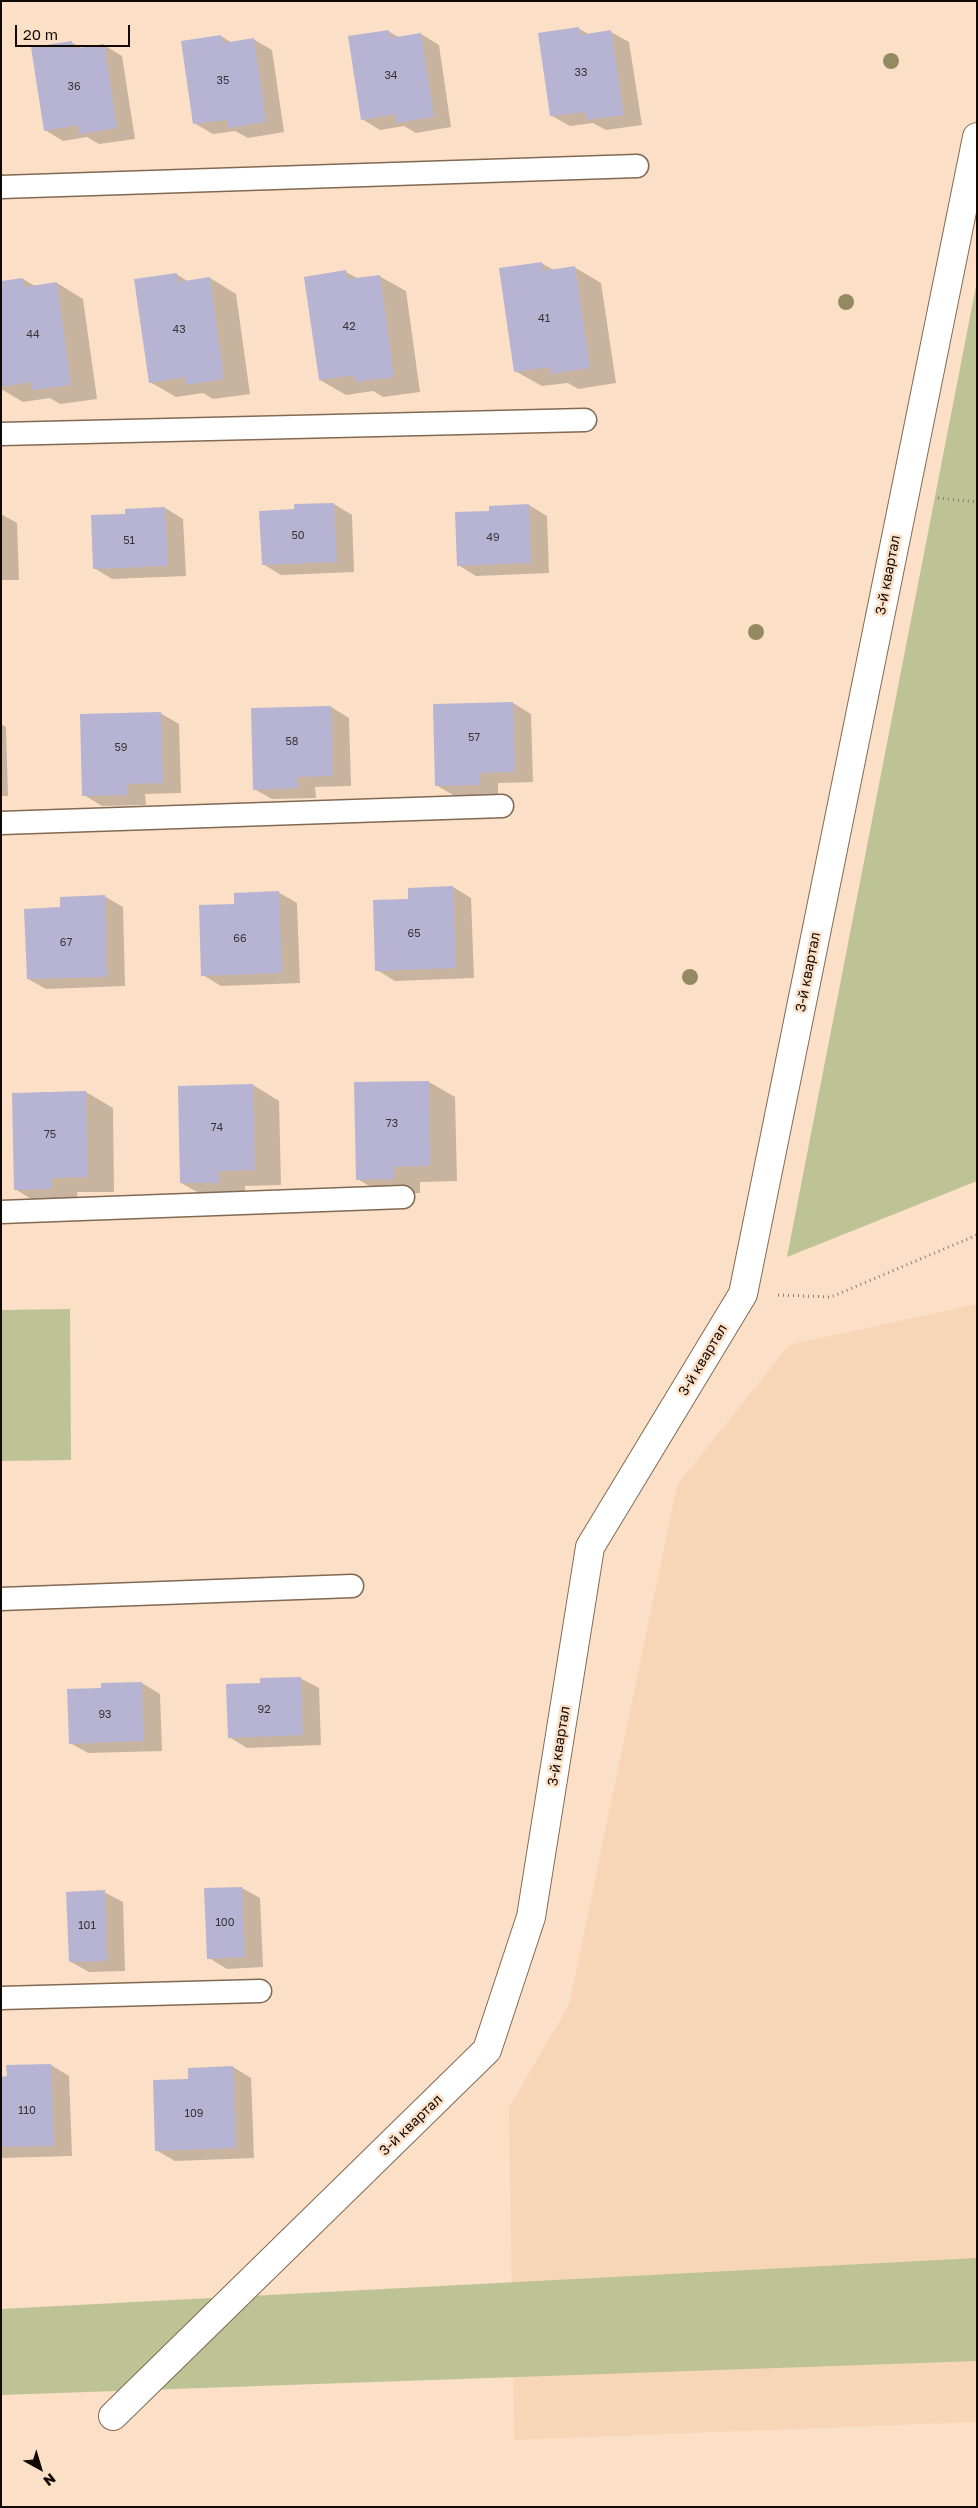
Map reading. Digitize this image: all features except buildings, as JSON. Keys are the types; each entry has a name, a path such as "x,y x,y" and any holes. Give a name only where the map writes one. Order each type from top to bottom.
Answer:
{"street":[{"name":"3-й квартал","path":"113,2416 487,2050 531,1917 590,1547 743,1294 977,137"}],"lane":[{"path":"1,187 637,166"},
{"path":"1,434 585,420"},
{"path":"1,823 502,806"},
{"path":"1,1212 403,1197"},
{"path":"1,1599 352,1586"},
{"path":"1,1998 260,1991"}],"path":[{"path":"743,1294 831,1297 977,1235"}],"shaded area":[{"path":"977,1304 977,2422 514,2440 509,2107 569,2005 677,1485 789,1345"}],"green space":[{"path":"977,281 977,1181 787,1257"},
{"path":"70,1309 71,1460 1,1461 1,1310"},
{"path":"977,2258 977,2361 1,2395 1,2309"}]}
